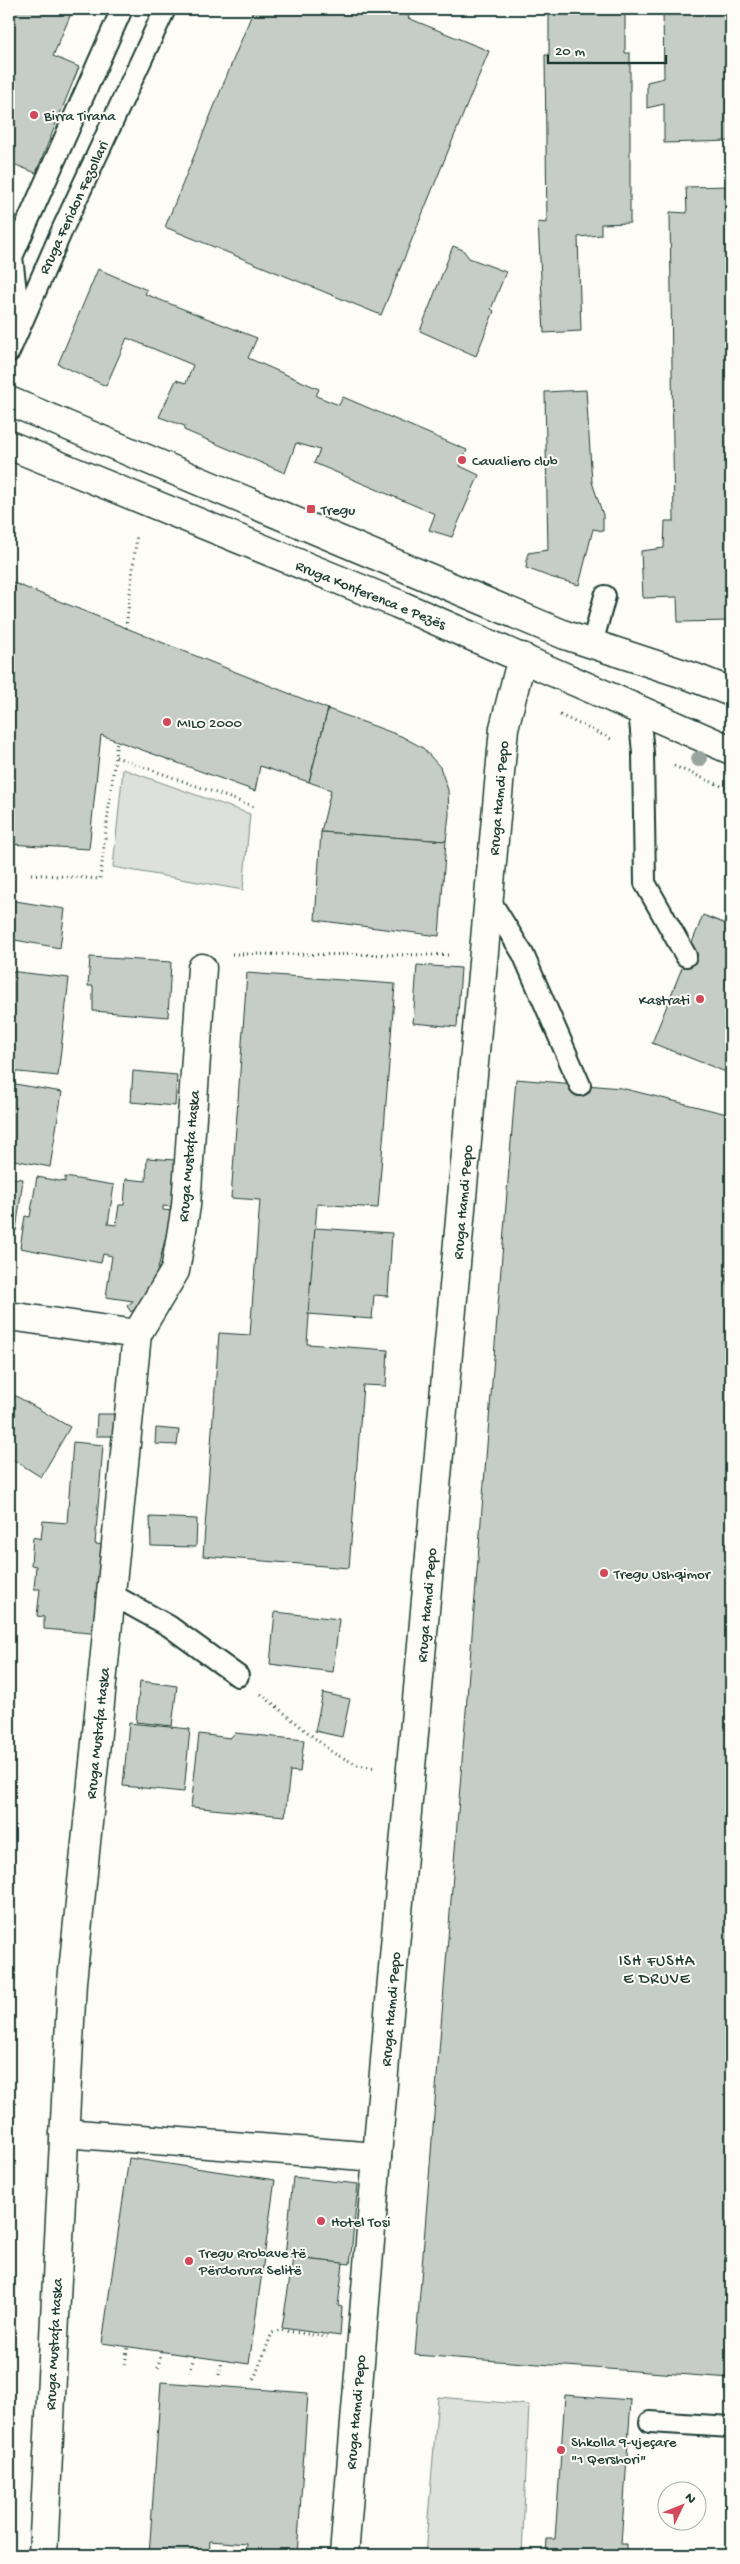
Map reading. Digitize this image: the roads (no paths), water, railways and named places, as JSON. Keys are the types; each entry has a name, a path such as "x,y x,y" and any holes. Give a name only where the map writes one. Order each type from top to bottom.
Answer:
{"street":[{"path":"9,401 532,622 592,644 692,676 731,692"},
{"name":"Rruga Konferenca e Pezës","path":"9,445 522,657 731,750"},
{"name":"Rruga Hamdi Pepo","path":"344,2555 377,2157 504,728 522,657"},
{"name":"Rruga Mustafa Haska","path":"43,2555 72,1982 137,1334 175,1271 186,1206 202,968"},
{"path":"9,1316 137,1334"},
{"path":"64,2133 377,2157"}],"lane":[{"path":"20,326 10,257 122,9"},
{"name":"Rruga Feridon Fezollari","path":"9,352 63,228 165,9"},
{"path":"592,644 605,596"},
{"path":"640,710 643,753 645,883 686,956"},
{"path":"489,899 523,954 580,1085"},
{"path":"111,1594 169,1626 238,1676"},
{"path":"650,2422 731,2427"}],"place":[{"name":"Birra Tirana","path":"34,115"},
{"name":"Cavaliero club","path":"462,460"},
{"name":"Tregu","path":"311,509"},
{"name":"MILO 2000","path":"167,722"},
{"name":"Kastrati","path":"700,999"},
{"name":"Tregu Ushqimor","path":"604,1573"},
{"name":"Hotel Tosi","path":"321,2221"},
{"name":"Tregu Rrobave të Përdorura Selitë","path":"189,2261"},
{"name":"Shkolla 9-vjeçare \"1 Qershori\"","path":"561,2450"}],"district":[{"name":"ISH FUSHA E DRUVE","path":"657,1968"}]}
